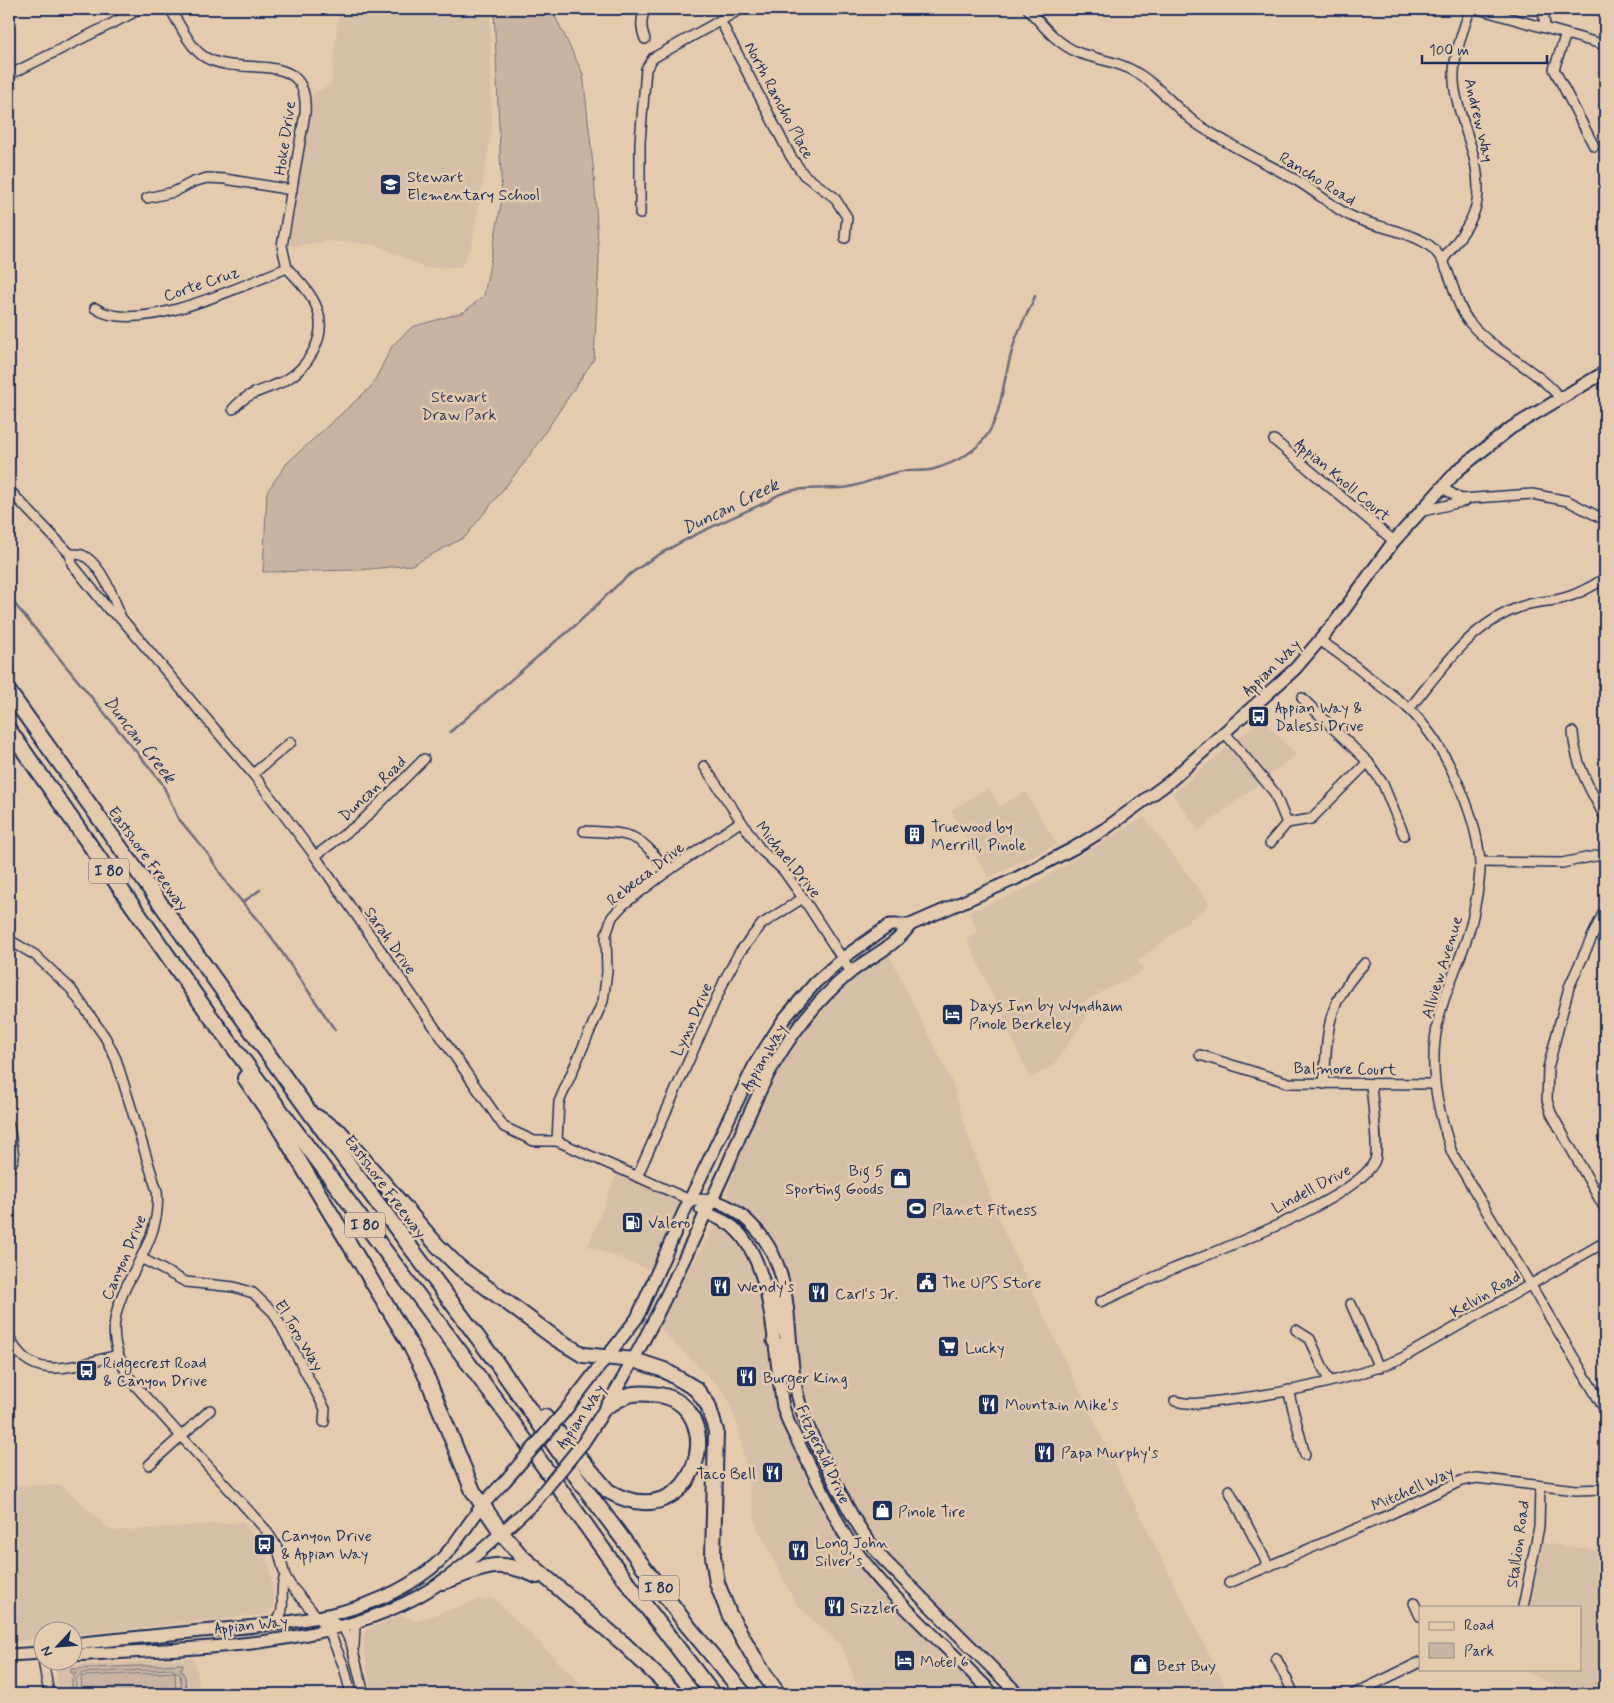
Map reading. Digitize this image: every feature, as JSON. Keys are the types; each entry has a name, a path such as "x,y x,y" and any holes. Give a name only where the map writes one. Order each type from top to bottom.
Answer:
{"highway":[{"name":"Eastshore Freeway","path":"9,692 310,1114 496,1362 631,1550 744,1694"},
{"name":"I 80","path":"9,730 208,1013 507,1415 614,1566 713,1694"},
{"path":"208,1013 218,1040 278,1126 408,1341 428,1380 473,1491 482,1506 521,1556 566,1593 676,1694"},
{"path":"310,1114 340,1132 436,1244 459,1267 555,1338 583,1354 634,1360 664,1370 696,1388 708,1405 716,1431 713,1556 717,1583 729,1614 759,1666 778,1694"},
{"path":"496,1362 608,1491 622,1499 635,1502 651,1503 665,1500 686,1483 697,1460 698,1438 692,1418 679,1404 666,1396 646,1393 630,1395 609,1405"},
{"path":"443,1582 484,1567 502,1564 518,1567 566,1593"}],"main road":[{"name":"Appian Way","path":"82,1643 272,1624 319,1617 383,1598 414,1581 451,1550 482,1506 565,1411 637,1318 690,1200 755,1064 793,1008 843,958 890,926 910,925 1015,879 1074,848 1168,783 1295,669 1320,641 1394,541 1458,470 1511,428 1605,372"},
{"name":"Appian Way","path":"82,1654 243,1643 329,1631 343,1627 394,1608 443,1582 502,1532 534,1502 583,1443 609,1405 634,1360 712,1199 773,1065 809,1014 851,972 901,938 910,925"},
{"path":"690,1200 712,1199"},
{"name":"Fitzgerald Drive","path":"712,1199 742,1216 768,1243 785,1285 801,1409 817,1447 854,1521 869,1544 1018,1694"},
{"name":"Fitzgerald Drive","path":"690,1200 705,1212 733,1226 744,1238 762,1271 783,1407 789,1424 851,1546 873,1572 993,1694"},
{"path":"765,1289 771,1291 777,1300 782,1330 792,1344"},
{"path":"773,1341 780,1344 791,1382 798,1392"},
{"path":"9,1655 32,1654"}],"street":[{"path":"9,75 141,9"},
{"name":"Hoke Drive","path":"170,9 192,43 203,56 228,64 285,71 294,76 300,84 306,100 282,246 287,268"},
{"path":"645,38 642,30 642,16 646,9"},
{"path":"640,214 640,142 646,69 653,58 741,9"},
{"name":"Rancho Road","path":"1028,9 1051,35 1064,45 1078,53 1130,69 1162,92 1197,124 1298,181 1346,214 1360,221 1425,242 1443,260 1462,310 1469,322 1481,334 1545,381 1560,398"},
{"name":"Andrew Way","path":"1443,260 1465,227 1477,202 1478,181 1475,156 1454,89 1454,69 1457,51 1470,9"},
{"path":"1478,9 1605,45"},
{"path":"1543,9 1545,27"},
{"name":"North Rancho Place","path":"720,20 791,157 804,175 834,197 847,217 845,238"},
{"path":"1566,34 1554,69 1594,146"},
{"path":"147,198 174,192 193,182 207,178 225,179 292,190"},
{"path":"233,409 242,398 286,380 302,368 314,350 319,334 320,315 306,288 287,268"},
{"name":"Corte Cruz","path":"95,308 105,315 129,316 175,311 287,268"},
{"name":"Appian Knoll Court","path":"1274,440 1394,541"},
{"path":"1441,487 1455,497 1471,500"},
{"name":"Sarah Drive","path":"9,490 70,554 72,564 109,610 121,618 253,774 315,856 504,1127 534,1142 556,1141 690,1200"},
{"path":"1419,512 1471,500 1532,494 1568,501 1605,520"},
{"name":"Sarah Drive","path":"70,554 82,556 94,566 112,594 121,618"},
{"path":"1409,709 1468,638 1492,620 1524,605 1564,598 1590,588 1605,578"},
{"name":"Allview Avenue","path":"1320,641 1409,709 1440,749 1455,777 1475,831 1480,874 1473,917 1440,1013 1434,1047 1433,1084 1440,1117 1452,1153 1605,1410"},
{"path":"1302,698 1368,762 1383,784 1404,834"},
{"path":"1573,732 1578,761 1589,789 1605,817"},
{"path":"1225,733 1274,792 1287,823"},
{"path":"253,774 291,742"},
{"name":"Duncan Road","path":"315,856 362,822 424,759"},
{"path":"1270,843 1287,823 1311,818 1368,762"},
{"name":"Michael Drive","path":"704,766 760,849 783,870 803,898 851,972"},
{"name":"Rebecca Drive","path":"556,1141 559,1102 603,1001 607,972 606,935 612,917 624,904 668,871 740,822"},
{"path":"584,832 627,834 646,844 668,871"},
{"path":"1480,862 1562,863 1605,854"},
{"name":"Lynn Drive","path":"637,1177 725,979 739,953 762,924 803,898"},
{"path":"1605,908 1569,987 1548,1068 1547,1081 1550,1113 1605,1209"},
{"name":"Canyon Drive","path":"9,940 35,955 71,990 105,1037 116,1059 157,1191 157,1219 141,1258 118,1300 116,1309 117,1355 133,1383 266,1530 278,1549 285,1576 329,1631 344,1667 351,1694"},
{"path":"1324,1084 1327,1032 1336,1000 1345,984 1364,963"},
{"name":"Balmore Court","path":"1200,1055 1289,1083 1433,1084"},
{"name":"Lindell Drive","path":"1100,1302 1173,1269 1214,1254 1319,1204 1368,1174 1376,1159 1371,1085"},
{"path":"9,1126 14,1157 9,1170"},
{"name":"Kelvin Road","path":"1175,1401 1188,1404 1256,1396 1329,1381 1379,1368 1402,1358 1605,1242"},
{"name":"El Toro Way","path":"141,1258 186,1282 243,1289 253,1293 268,1306 325,1409 324,1422"},
{"path":"1351,1304 1379,1368"},
{"path":"1296,1330 1310,1339 1329,1381"},
{"path":"9,1336 23,1358 42,1368 63,1368 117,1355"},
{"path":"1288,1390 1304,1456"},
{"path":"149,1465 210,1410"},
{"name":"Mitchell Way","path":"1229,1583 1461,1482 1477,1478 1576,1490 1605,1489"},
{"name":"Stallion Road","path":"1523,1606 1539,1527 1540,1486"},
{"path":"1229,1490 1268,1566"},
{"name":"Canyon Drive","path":"272,1624 283,1613 281,1588 285,1576"},
{"path":"1414,1603 1419,1614"},
{"path":"319,1617 343,1627 354,1656 364,1694"},
{"path":"354,1656 355,1627 358,1622"},
{"path":"1276,1658 1294,1694"},
{"path":"1354,1694 1419,1662"},
{"path":"45,1670 49,1694"}],"shaded area":[{"name":"Stewart Elementary School","path":"339,9 490,9 492,129 472,245 461,267 424,268 377,245 328,241 289,247 313,94 331,84"},
{"path":"1262,718 1296,755 1199,830 1172,794"},
{"path":"988,788 1000,806 1026,792 1057,844 988,878 951,810"},
{"path":"1144,817 1210,904 1138,961 1144,970 1083,1002 1089,1014 1053,1066 1030,1078 967,938 978,934 969,912 1027,888"},
{"path":"888,952 953,1084 968,1136 1005,1234 1111,1456 1229,1694 1028,1694 951,1624 889,1561 862,1527 836,1479 806,1410 787,1270 775,1243 730,1204 727,1191 750,1127 778,1070 807,1027 838,991"},
{"path":"617,1172 686,1202 653,1271 588,1246"},
{"path":"715,1225 737,1234 756,1264 769,1329 782,1412 824,1502 883,1586 991,1694 860,1694 843,1648 796,1604 756,1525 739,1429 725,1393 657,1326"},
{"path":"9,1485 61,1485 112,1531 243,1522 265,1550 271,1572 274,1606 269,1614 82,1634 82,1620 32,1620 32,1639 9,1642"},
{"path":"1543,1543 1605,1551 1605,1694 1576,1694 1521,1670 1582,1670 1582,1606 1529,1606"},
{"path":"494,1598 591,1694 371,1694 363,1639 366,1630 401,1615 417,1621 478,1600"},
{"path":"194,1658 201,1694 58,1694 56,1670 82,1670 82,1665"}],"green space":[{"name":"Stewart Draw Park","path":"494,9 548,9 553,12 583,74 594,174 599,261 594,359 525,462 465,537 412,565 359,570 263,572 267,492 287,463 372,386 392,346 412,327 464,312 484,296 502,199"},
{"path":"183,1664 183,1668 180,1668 185,1677 186,1694 182,1694 180,1674 171,1669 82,1673 76,1679 76,1694 72,1694 72,1679 76,1673 71,1673 71,1670"},
{"path":"175,1672 176,1694 82,1694 81,1676"}],"waterway":[{"name":"Duncan Creek","path":"450,732 576,625 623,580 664,551 785,492 804,489 850,487 896,472 930,470 959,459 976,447 988,434 996,418 1016,338 1035,296"},
{"name":"Duncan Creek","path":"9,597 162,783 178,818 208,854 228,885 270,935 335,1030"},
{"name":"Duncan Creek","path":"243,902 260,890"}],"place":[{"name":"Stewart Elementary School","path":"391,185"},
{"name":"Appian Way & Dalessi Drive","path":"1259,716"},
{"name":"Truewood by Merrill, Pinole","path":"915,835"},
{"name":"Days Inn by Wyndham Pinole Berkeley","path":"953,1014"},
{"name":"Big 5 Sporting Goods","path":"900,1179"},
{"name":"Planet Fitness","path":"916,1209"},
{"name":"Valero","path":"632,1222"},
{"name":"The UPS Store","path":"926,1282"},
{"name":"Wendy's","path":"721,1286"},
{"name":"Carl's Jr.","path":"819,1293"},
{"name":"Lucky","path":"949,1347"},
{"name":"Ridgecrest Road & Canyon Drive","path":"87,1371"},
{"name":"Burger King","path":"747,1377"},
{"name":"Mountain Mike's","path":"989,1404"},
{"name":"Papa Murphy's","path":"1045,1452"},
{"name":"Taco Bell","path":"772,1473"},
{"name":"Pinole Tire","path":"882,1511"},
{"name":"Canyon Drive & Appian Way","path":"265,1544"},
{"name":"Long John Silver's","path":"799,1551"},
{"name":"Sizzler","path":"834,1607"},
{"name":"Motel 6","path":"904,1661"},
{"name":"Best Buy","path":"1141,1665"}]}
